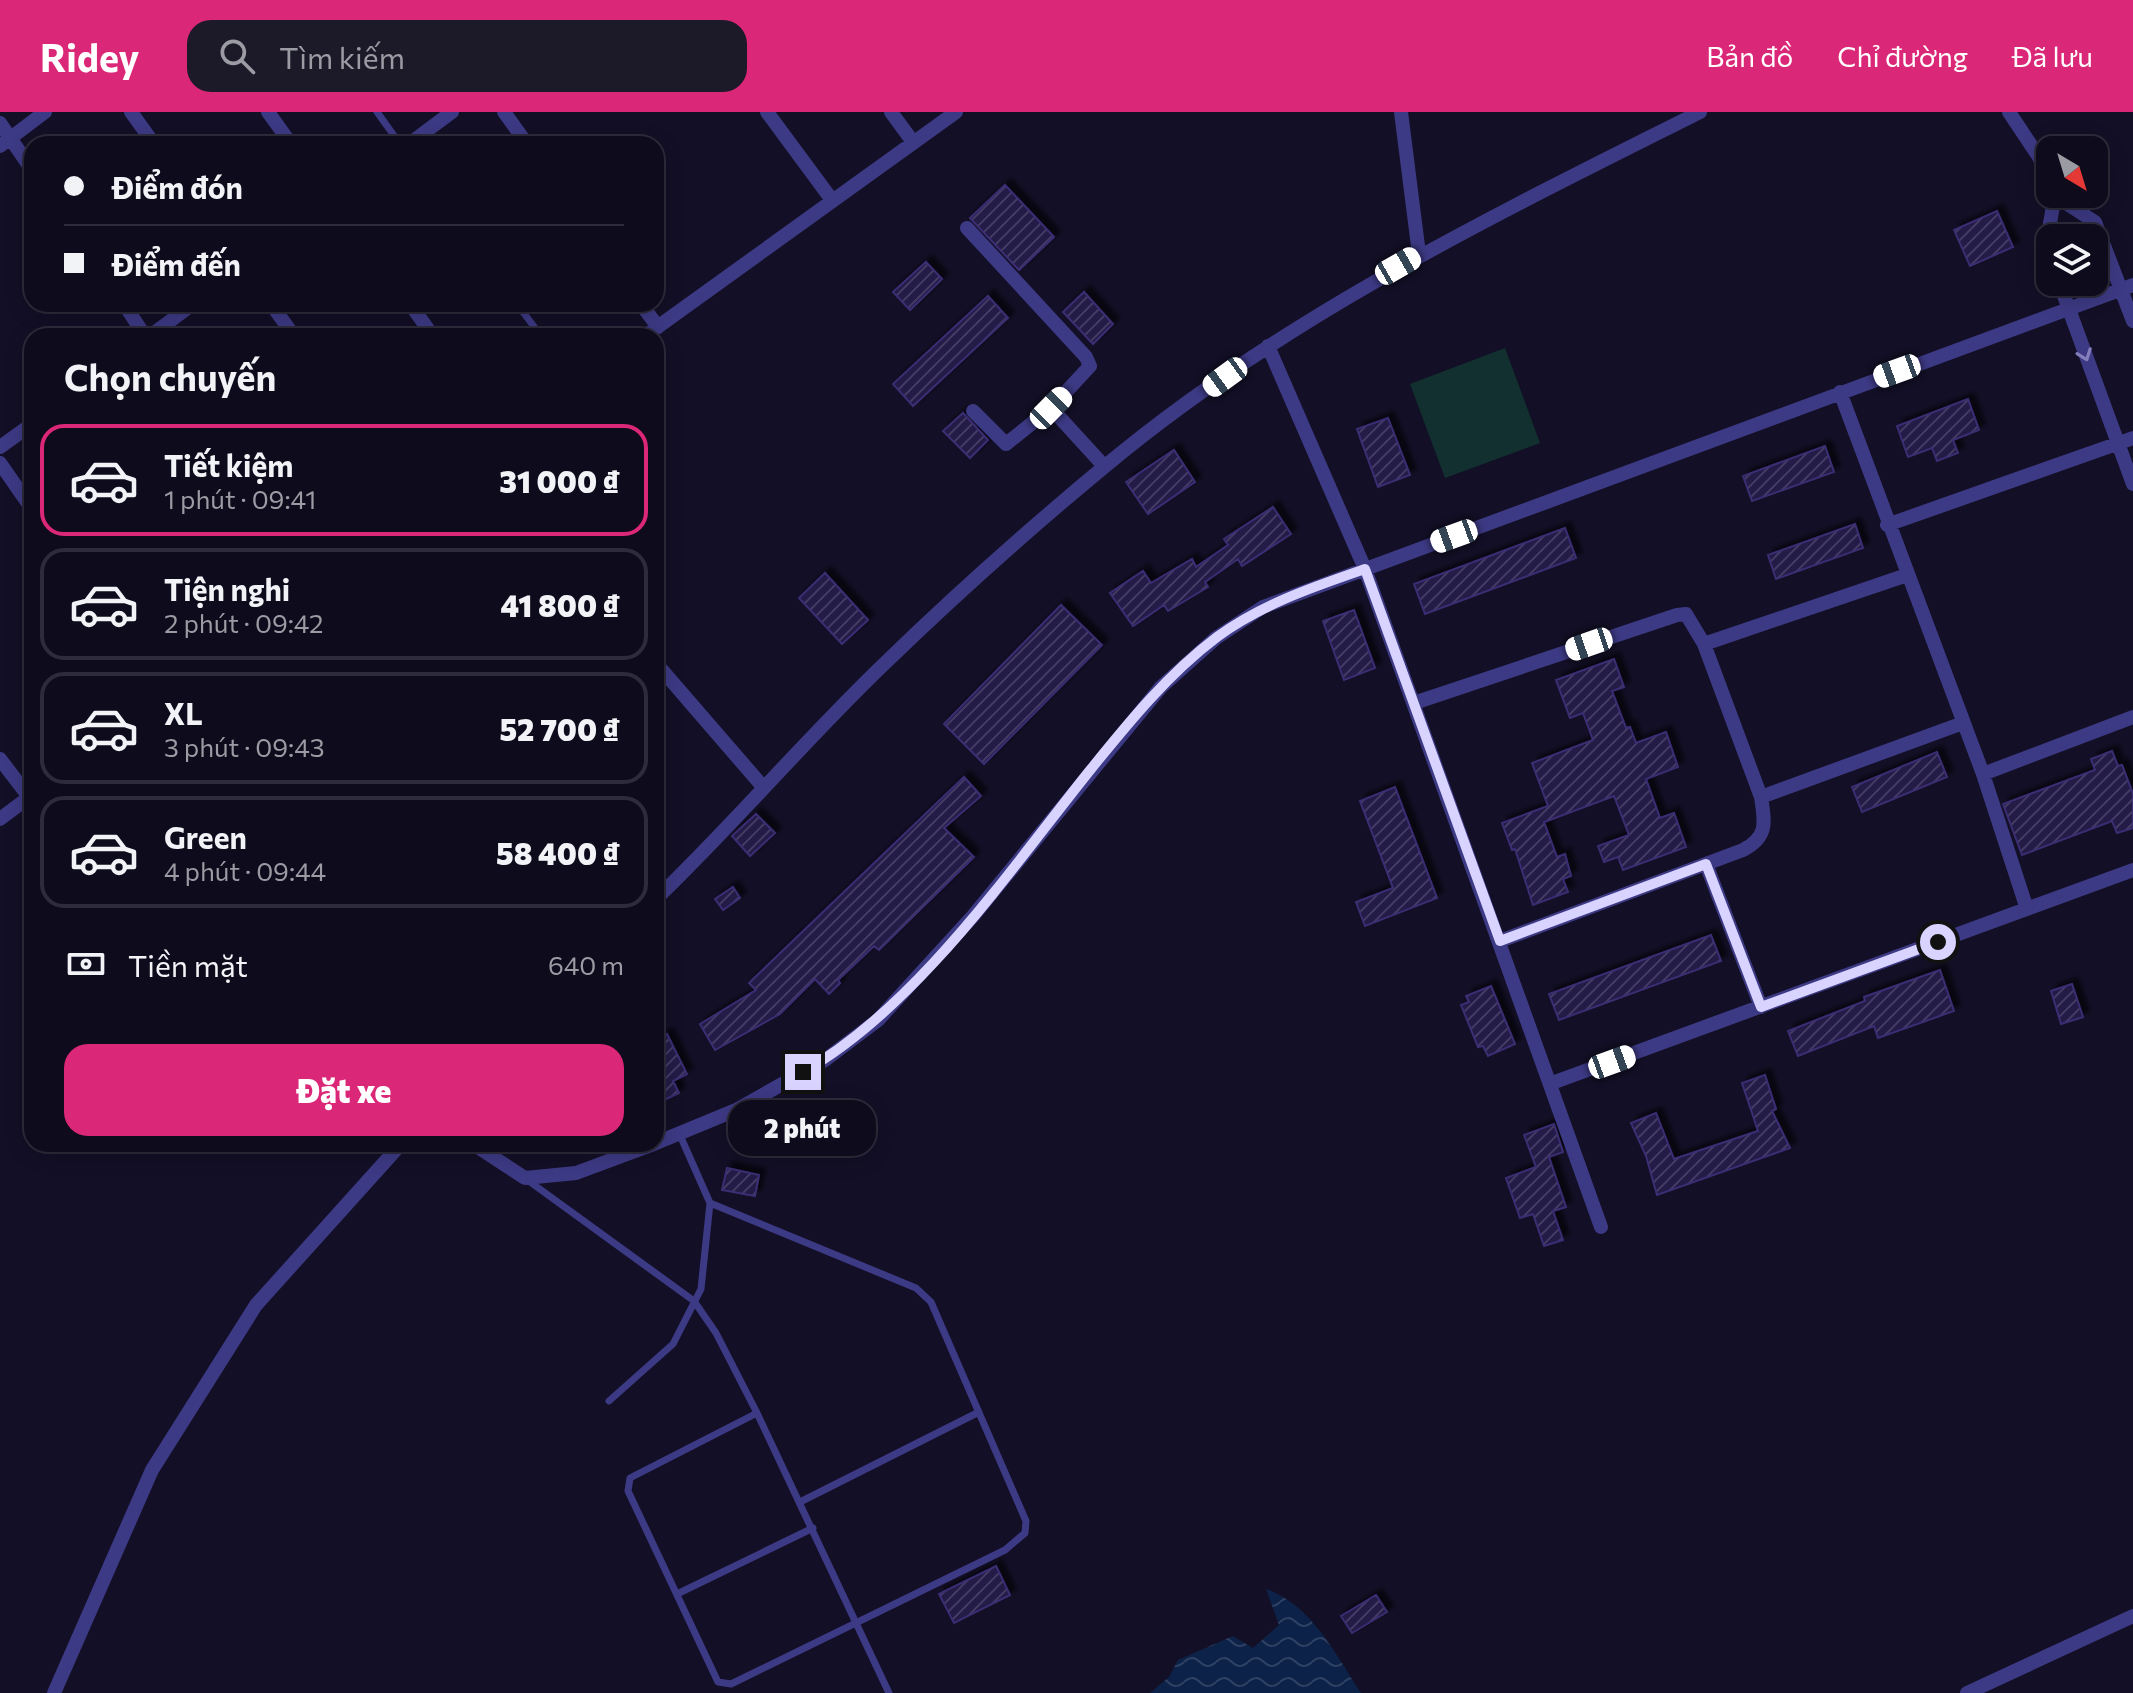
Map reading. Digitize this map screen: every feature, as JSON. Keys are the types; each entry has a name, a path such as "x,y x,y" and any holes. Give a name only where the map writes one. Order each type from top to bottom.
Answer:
{"street":[{"path":"5,142 45,112"},
{"path":"131,112 148,136"},
{"path":"268,112 285,136"},
{"path":"420,136 452,112"},
{"path":"504,112 521,136"},
{"path":"767,112 832,200"},
{"path":"891,112 913,142"},
{"path":"655,328 956,112"},
{"path":"1401,112 1419,254"},
{"path":"664,891 882,666 1104,466 1268,346 1419,254 1700,112"},
{"path":"2009,112 2036,152"},
{"path":"0,123 5,142 24,162"},
{"path":"2076,208 2095,222 2127,287 2133,321"},
{"path":"967,228 1086,357 1090,366 1051,408 1006,444 973,411"},
{"path":"664,1140 736,1110 825,1060 878,1020 973,916 1161,687 1216,638 1263,607 2127,287"},
{"path":"2064,296 2133,484"},
{"path":"159,328 182,312"},
{"path":"1268,346 1365,569 1552,1083 1601,1227"},
{"path":"1840,392 1887,525 1983,774 2027,909"},
{"path":"1051,408 1104,466"},
{"path":"0,447 24,430"},
{"path":"1887,525 2133,438"},
{"path":"0,463 24,498"},
{"path":"1704,644 1907,575"},
{"path":"1414,703 1686,614 1704,644 1761,797 1766,827 1759,842 1500,941"},
{"path":"664,672 764,788"},
{"path":"1983,774 2133,717"},
{"path":"1761,797 1963,723"},
{"path":"0,759 24,789"},
{"path":"0,819 24,801"},
{"path":"1706,864 1761,1007"},
{"path":"1552,1083 2133,870"},
{"path":"54,1693 152,1470 256,1305 394,1152"},
{"path":"485,1152 525,1178 576,1173 633,1152"},
{"path":"1967,1693 2133,1616"}],"lane":[{"path":"377,112 394,136"},
{"path":"609,1401 673,1344 701,1289 710,1203 679,1133"},
{"path":"525,1178 694,1301 716,1333 757,1413 889,1693"},
{"path":"710,1203 916,1288 931,1302 1026,1521 1025,1533 1005,1550 731,1684 718,1682 628,1491 630,1478 757,1413"},
{"path":"800,1502 979,1412"},
{"path":"677,1594 813,1528"}],"green space":[{"path":"1505,348 1540,443 1445,478 1410,384"}],"water":[{"path":"1266,1589 1282,1596 1309,1618 1361,1693 1150,1693 1169,1677 1178,1660 1233,1636 1253,1648 1279,1625"}],"building":[{"path":"1005,185 1054,237 1019,270 970,218"},
{"path":"1997,211 2013,247 1970,266 1954,230"},
{"path":"926,262 942,279 910,310 893,292"},
{"path":"1084,292 1113,324 1093,344 1063,312"},
{"path":"988,296 1008,318 913,406 893,384"},
{"path":"1968,399 1979,430 1953,440 1958,453 1937,461 1932,448 1908,457 1897,426"},
{"path":"963,413 988,440 970,458 943,431"},
{"path":"1388,418 1410,475 1378,487 1357,429"},
{"path":"1825,446 1834,472 1752,501 1743,476"},
{"path":"1174,450 1195,482 1148,514 1126,482"},
{"path":"1273,507 1291,534 1242,566 1238,559 1205,582 1208,587 1168,611 1164,605 1133,626 1110,593 1143,571 1151,583 1192,559 1196,567 1228,545 1224,539"},
{"path":"1855,524 1863,548 1776,579 1768,555"},
{"path":"1565,528 1576,558 1425,614 1414,584"},
{"path":"825,573 868,620 842,644 799,598"},
{"path":"1061,605 1102,645 984,764 944,724"},
{"path":"1354,610 1375,668 1344,680 1323,621"},
{"path":"1614,659 1624,687 1612,691 1626,728 1630,727 1636,743 1666,732 1678,767 1646,779 1660,818 1674,813 1686,847 1623,870 1618,857 1604,862 1598,846 1629,835 1614,796 1544,822 1557,857 1565,854 1571,876 1563,879 1568,892 1533,905 1515,849 1512,850 1502,823 1548,806 1532,763 1593,740 1583,713 1570,718 1556,680"},
{"path":"2112,751 2118,766 2122,765 2133,794 2133,828 2117,833 2112,821 2022,855 2003,804 2095,770 2091,759"},
{"path":"1937,752 1947,777 1862,812 1852,787"},
{"path":"964,777 981,796 944,828 974,857 879,950 874,946 838,980 840,983 829,994 815,979 780,1014 715,1050 700,1024 756,990 749,983"},
{"path":"1395,787 1437,898 1365,926 1356,902 1393,888 1360,801"},
{"path":"756,814 775,833 750,856 732,836"},
{"path":"733,887 740,898 723,910 715,899"},
{"path":"1711,935 1721,961 1559,1020 1549,994"},
{"path":"1940,970 1954,1011 1878,1038 1874,1026 1798,1056 1788,1031 1865,1001 1864,997"},
{"path":"2072,984 2083,1017 2061,1024 2051,991"},
{"path":"1491,986 1515,1044 1488,1056 1483,1046 1478,1047 1461,1005 1469,1002 1466,996"},
{"path":"667,1034 687,1074 673,1081 679,1093 664,1100 664,1036"},
{"path":"1765,1075 1776,1109 1772,1111 1790,1148 1657,1195 1646,1156 1631,1123 1656,1113 1674,1159 1758,1131 1742,1083"},
{"path":"1554,1124 1563,1152 1549,1157 1566,1207 1553,1211 1563,1240 1544,1246 1533,1214 1520,1218 1506,1178 1536,1167 1524,1135"},
{"path":"727,1168 759,1175 755,1196 722,1190"},
{"path":"996,1566 1010,1595 954,1623 939,1594"},
{"path":"1376,1595 1387,1612 1352,1633 1341,1616"}],"route":[{"path":"803,1072 825,1060 878,1020 919,976 973,916 1117,736 1161,687 1216,638 1263,607 1365,569 1500,941 1706,864 1761,1007 1938,942"}]}
